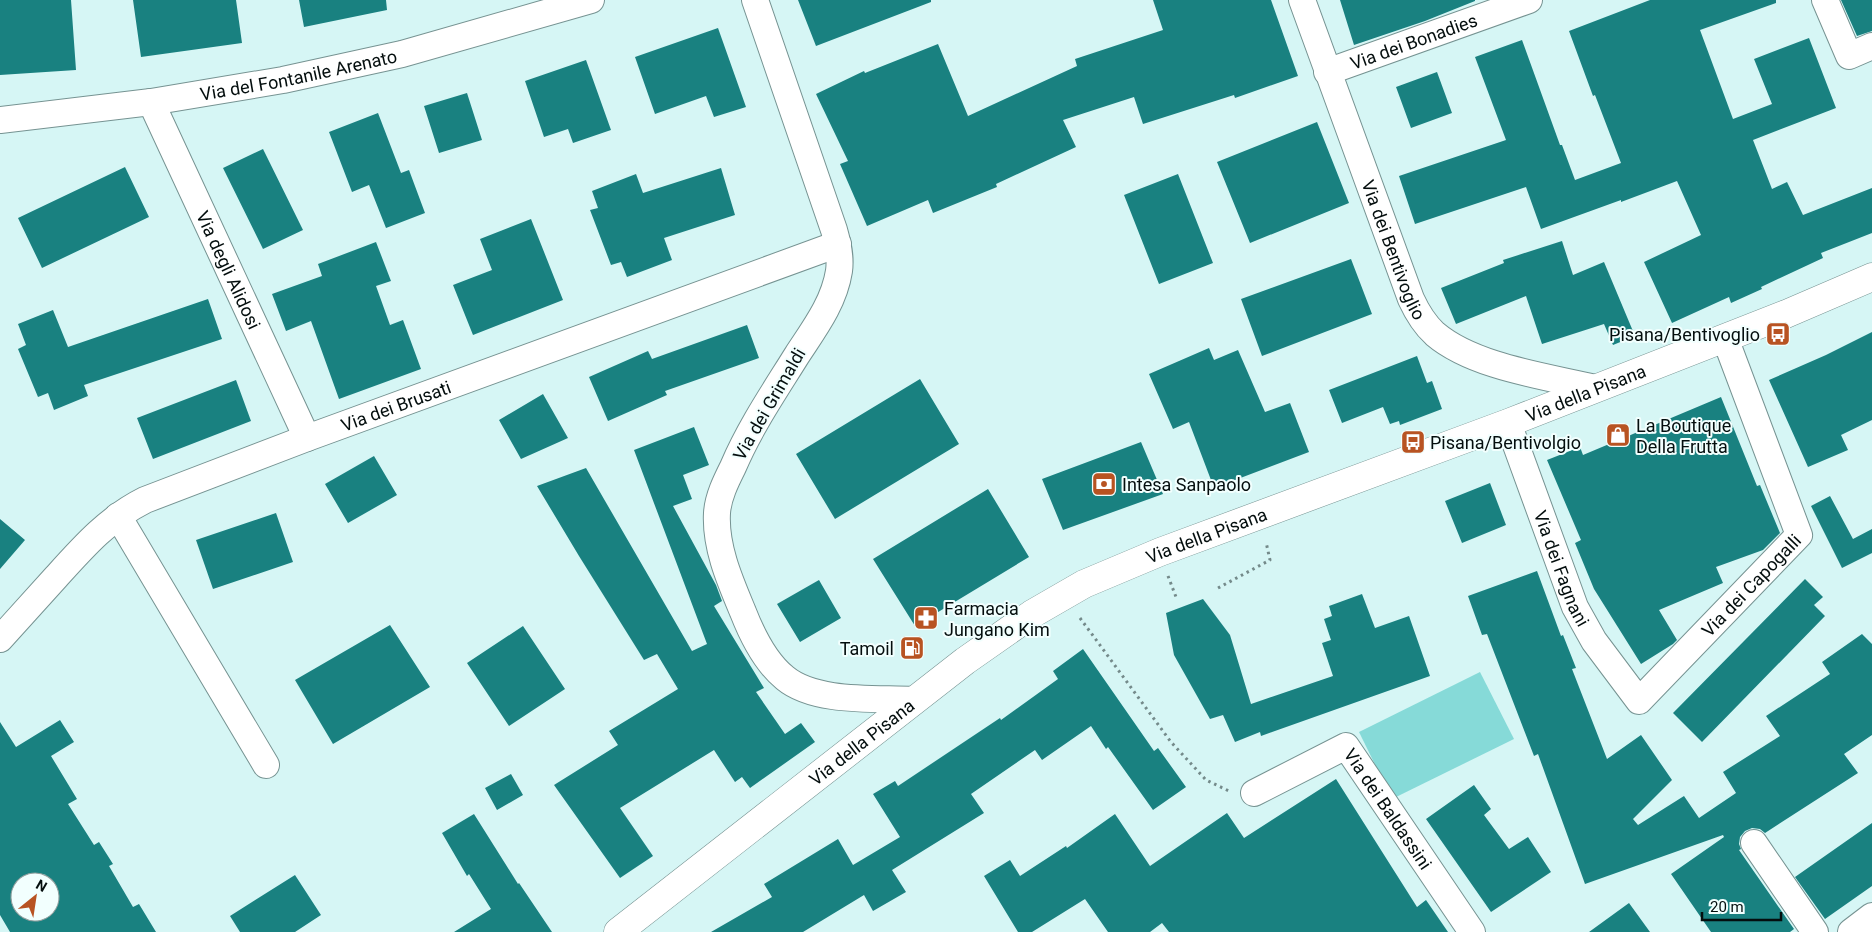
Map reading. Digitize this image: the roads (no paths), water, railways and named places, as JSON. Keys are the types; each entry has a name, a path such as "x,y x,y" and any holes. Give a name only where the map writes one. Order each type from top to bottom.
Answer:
{"main road":[{"name":"Via della Pisana","path":"618,932 913,700 1000,636 1064,595 1121,567 1508,422 1725,338 1872,277"}],"street":[{"name":"Via del Fontanile Arenato","path":"0,120 152,102 282,80 392,56 591,0"},
{"name":"Via dei Grimaldi","path":"755,0 838,244 840,261 839,274 828,305 752,426 730,474 717,513 719,538 729,577 745,617 764,654 785,678 796,686 819,694 913,700"},
{"name":"Via dei Bentivoglio","path":"1302,0 1411,299 1425,323 1434,333 1447,342 1463,352 1482,360 1595,388"},
{"name":"Via dei Bonadies","path":"1327,72 1529,0"},
{"path":"1825,0 1850,56 1872,46"},
{"name":"Via degli Alidosi","path":"152,102 307,438"},
{"name":"Via dei Brusati","path":"0,639 91,538 118,516 159,493 838,244"},
{"name":"Via dei Capogalli","path":"1639,701 1799,535 1725,338"},
{"name":"Via dei Fagnani","path":"1508,422 1575,607 1594,641 1639,701"},
{"path":"118,516 266,765"},
{"name":"Via dei Baldassini","path":"1254,793 1346,746 1472,932"},
{"path":"1754,843 1815,932"},
{"path":"1851,932 1872,916"}],"place":[{"name":"Pisana/Bentivoglio","path":"1778,334"},
{"name":"La Boutique Della Frutta","path":"1618,435"},
{"name":"Pisana/Bentivolgio","path":"1413,442"},
{"name":"Intesa Sanpaolo","path":"1104,484"},
{"name":"Farmacia Jungano Kim","path":"926,618"},
{"name":"Tamoil","path":"912,648"}]}
